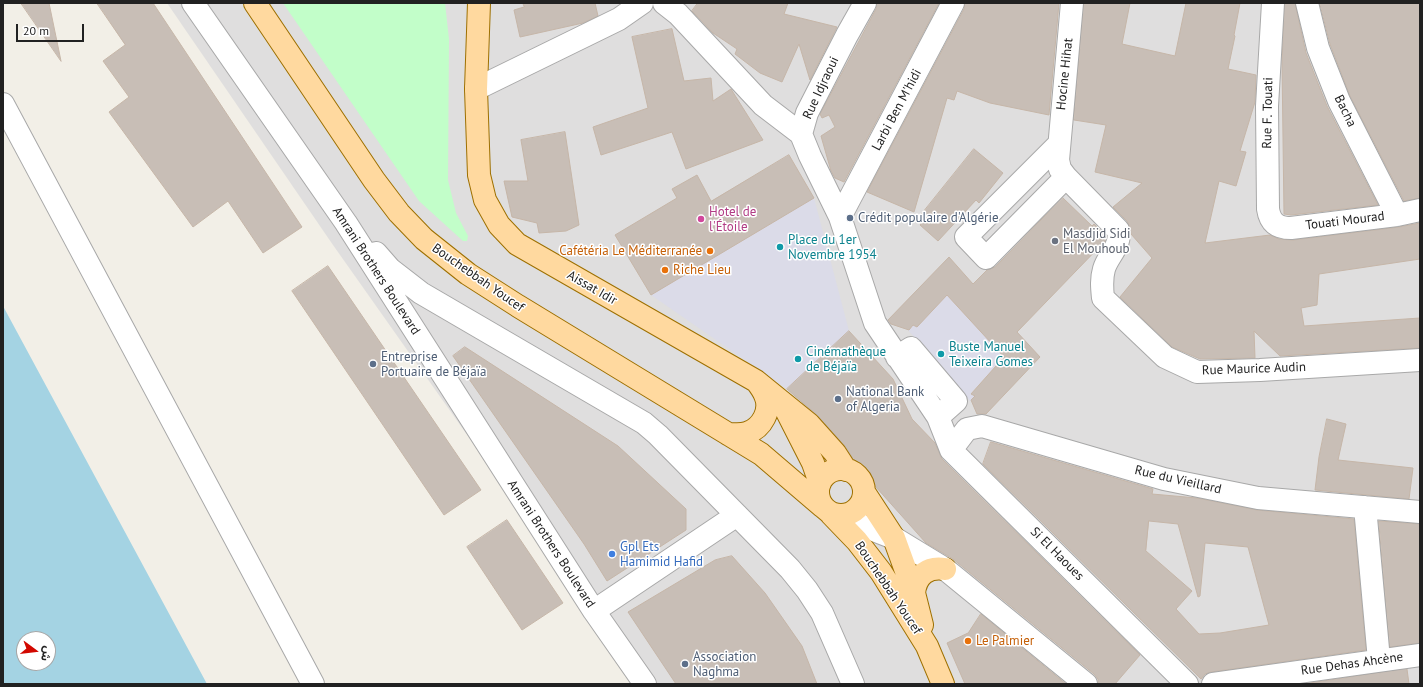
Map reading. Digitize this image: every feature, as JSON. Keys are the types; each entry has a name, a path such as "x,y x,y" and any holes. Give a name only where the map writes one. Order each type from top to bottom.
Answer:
{"main road":[{"name":"Bouchebbah Youcef","path":"255,3 374,180 399,213 424,239 468,274 518,306 761,454 831,512 857,541 881,572 927,646 943,684"},
{"name":"Aissat Idir","path":"479,3 476,89 479,175 485,200 499,225 517,244 756,381 809,424 835,453 842,470"},
{"path":"728,434 746,433 755,429 762,422 766,414 768,404 766,396 756,381"},
{"name":"Aissat Idir","path":"781,400 813,463 820,483"},
{"name":"Bouchebbah Youcef","path":"761,454 813,463 842,470"},
{"path":"842,470 853,472 859,478 863,485 864,492 863,500 859,507 846,515 831,512 818,495 820,483 827,474 842,470"},
{"name":"Bouchebbah Youcef","path":"864,492 894,538 914,592 927,646"},
{"path":"914,592 918,578 924,573 930,569 945,569"}],"street":[{"name":"Amrani Brothers Boulevard","path":"193,3 346,223 594,611 644,684"},
{"path":"476,89 619,19 642,3"},
{"path":"664,3 678,14 763,104 801,134"},
{"name":"Rue Idjraoui","path":"840,218 801,134 807,113 865,3"},
{"name":"Larbi Ben M'hidi","path":"840,218 953,3"},
{"name":"Hocine Hihat","path":"1058,146 1072,3"},
{"name":"Rue F. Touati","path":"1272,222 1269,217 1268,209 1267,106 1273,3"},
{"name":"Bacha","path":"1307,3 1318,48 1339,101 1397,214"},
{"path":"3,104 313,684"},
{"path":"1058,146 966,237 986,258 1066,177"},
{"name":"Rue Maurice Audin","path":"1058,146 1058,160 1060,169 1118,230 1118,243 1104,267 1101,284 1103,298 1165,357 1197,372 1260,370 1420,360"},
{"name":"Touati Mourad","path":"1272,222 1284,228 1291,228 1420,210"},
{"name":"Si El Haoues","path":"840,218 875,323 938,417 951,450 1187,684"},
{"path":"346,223 390,268 421,293 644,423 658,435 790,569 807,590 822,612 853,684"},
{"name":"Rue du Vieillard","path":"951,450 967,429 982,426 1164,479 1258,498 1420,512"},
{"path":"1366,507 1379,660"},
{"name":"Bouchebbah Youcef","path":"831,512 894,538"},
{"path":"594,611 737,515"},
{"path":"894,538 945,569 1086,684"},
{"name":"Rue Dehas Ahcène","path":"1213,684 1420,655"}],"shaded area":[{"path":"167,3 1420,3 1420,684 643,684 333,245"},
{"name":"Place du 1er Novembre 1954","path":"814,198 849,331 787,389 651,295"},
{"path":"947,295 1004,357 971,393 975,396 970,401 908,330 913,325 917,327"}],"green space":[{"path":"283,3 445,3 449,39 448,180 456,213 468,236 467,241 463,241 419,201"}],"water":[{"path":"3,306 207,684 3,684"}],"building":[{"path":"21,3 49,3 61,61"},
{"path":"97,3 153,3 302,227 263,253 228,201 193,227 109,112 129,97 103,61 125,45"},
{"path":"523,3 595,3 598,16 583,23 520,37 514,10 524,7"},
{"path":"698,3 788,3 784,14 837,27 810,80 799,44 782,82 760,73 735,54 737,49 713,33 692,11"},
{"path":"877,3 939,3 844,182 835,178 831,171 821,136 835,127 829,115 822,118 820,114 876,9"},
{"path":"965,3 1059,3 1049,115 990,103 957,91 954,100 947,98 914,212 867,192 964,9"},
{"path":"1084,3 1130,3 1122,44 1175,56 1186,3 1240,3 1228,69 1256,75 1255,102 1240,151 1246,152 1236,186 1219,181 1205,243 1270,235 1279,239 1293,240 1420,223 1420,259 1319,274 1317,305 1301,308 1304,326 1420,318 1420,348 1280,356 1254,331 1255,358 1200,359 1172,347 1120,297 1152,258 1131,234 1127,221 1113,207 1142,183 1095,172 1106,125 1074,120"},
{"path":"1285,3 1295,3 1306,53 1327,106 1378,205 1291,215 1284,214 1282,62"},
{"path":"1320,3 1420,3 1420,198 1404,201 1350,96 1330,44"},
{"path":"672,29 684,81 711,78 713,101 731,89 763,140 686,169 672,132 601,155 593,127 648,108 632,37"},
{"path":"565,132 579,225 566,231 539,233 537,223 512,217 504,181 528,181 521,140"},
{"path":"974,149 1003,173 979,203 976,200 938,241 920,225 927,217 921,215"},
{"path":"789,155 814,198 651,295 615,235 677,198 672,189 697,175 711,201"},
{"path":"1063,198 1092,226 1094,224 1106,236 1105,241 1017,332 1040,357 986,414 977,414 971,400 975,396 971,394 1004,357 947,295 917,327 913,325 909,330 891,324 888,320 949,257 973,284 987,270 995,267"},
{"path":"328,266 481,490 444,515 292,291"},
{"path":"849,331 893,379 912,419 935,443 942,459 1140,655 1115,684 1098,684 1098,679 1094,674 953,559 926,543 858,467 845,446 818,416 787,389"},
{"path":"465,347 618,446 686,509 686,530 607,581 584,544 453,356"},
{"path":"1327,419 1346,424 1338,460 1413,468 1409,499 1315,490 1319,457"},
{"path":"991,442 1153,489 1152,494 1197,498 1257,510 1354,519 1366,650 1211,672 1205,674 1201,679 983,464","holes":["1149,521 1178,524 1198,597 1200,596 1205,543 1248,547 1269,625 1220,633 1199,634 1176,609 1192,591 1146,551"]},
{"path":"507,520 563,603 522,630 467,547"},
{"path":"1379,521 1420,524 1420,643 1390,647"},
{"path":"732,556 765,593 802,646 817,684 676,684 628,612 715,560"},
{"path":"981,614 1066,684 965,684 947,643 968,633"},
{"path":"1407,669 1409,684 1303,684"}],"place":[{"name":"Crédit populaire d'Algérie","path":"850,218"},
{"name":"Hotel de l'Étoile","path":"701,219"},
{"name":"Masdjid Sidi El Mouhoub","path":"1055,241"},
{"name":"Place du 1er Novembre 1954","path":"780,247"},
{"name":"Cafétéria Le Méditerranée","path":"710,251"},
{"name":"Riche Lieu","path":"665,270"},
{"name":"Buste Manuel Teixeira Gomes","path":"941,354"},
{"name":"Cinémathèque de Béjaïa","path":"798,359"},
{"name":"Entreprise Portuaire de Béjaïa","path":"373,364"},
{"name":"National Bank of Algeria","path":"838,399"},
{"name":"Gpl Ets Hamimid Hafid","path":"612,554"},
{"name":"Le Palmier","path":"968,641"},
{"name":"Association Naghma","path":"685,664"}]}
